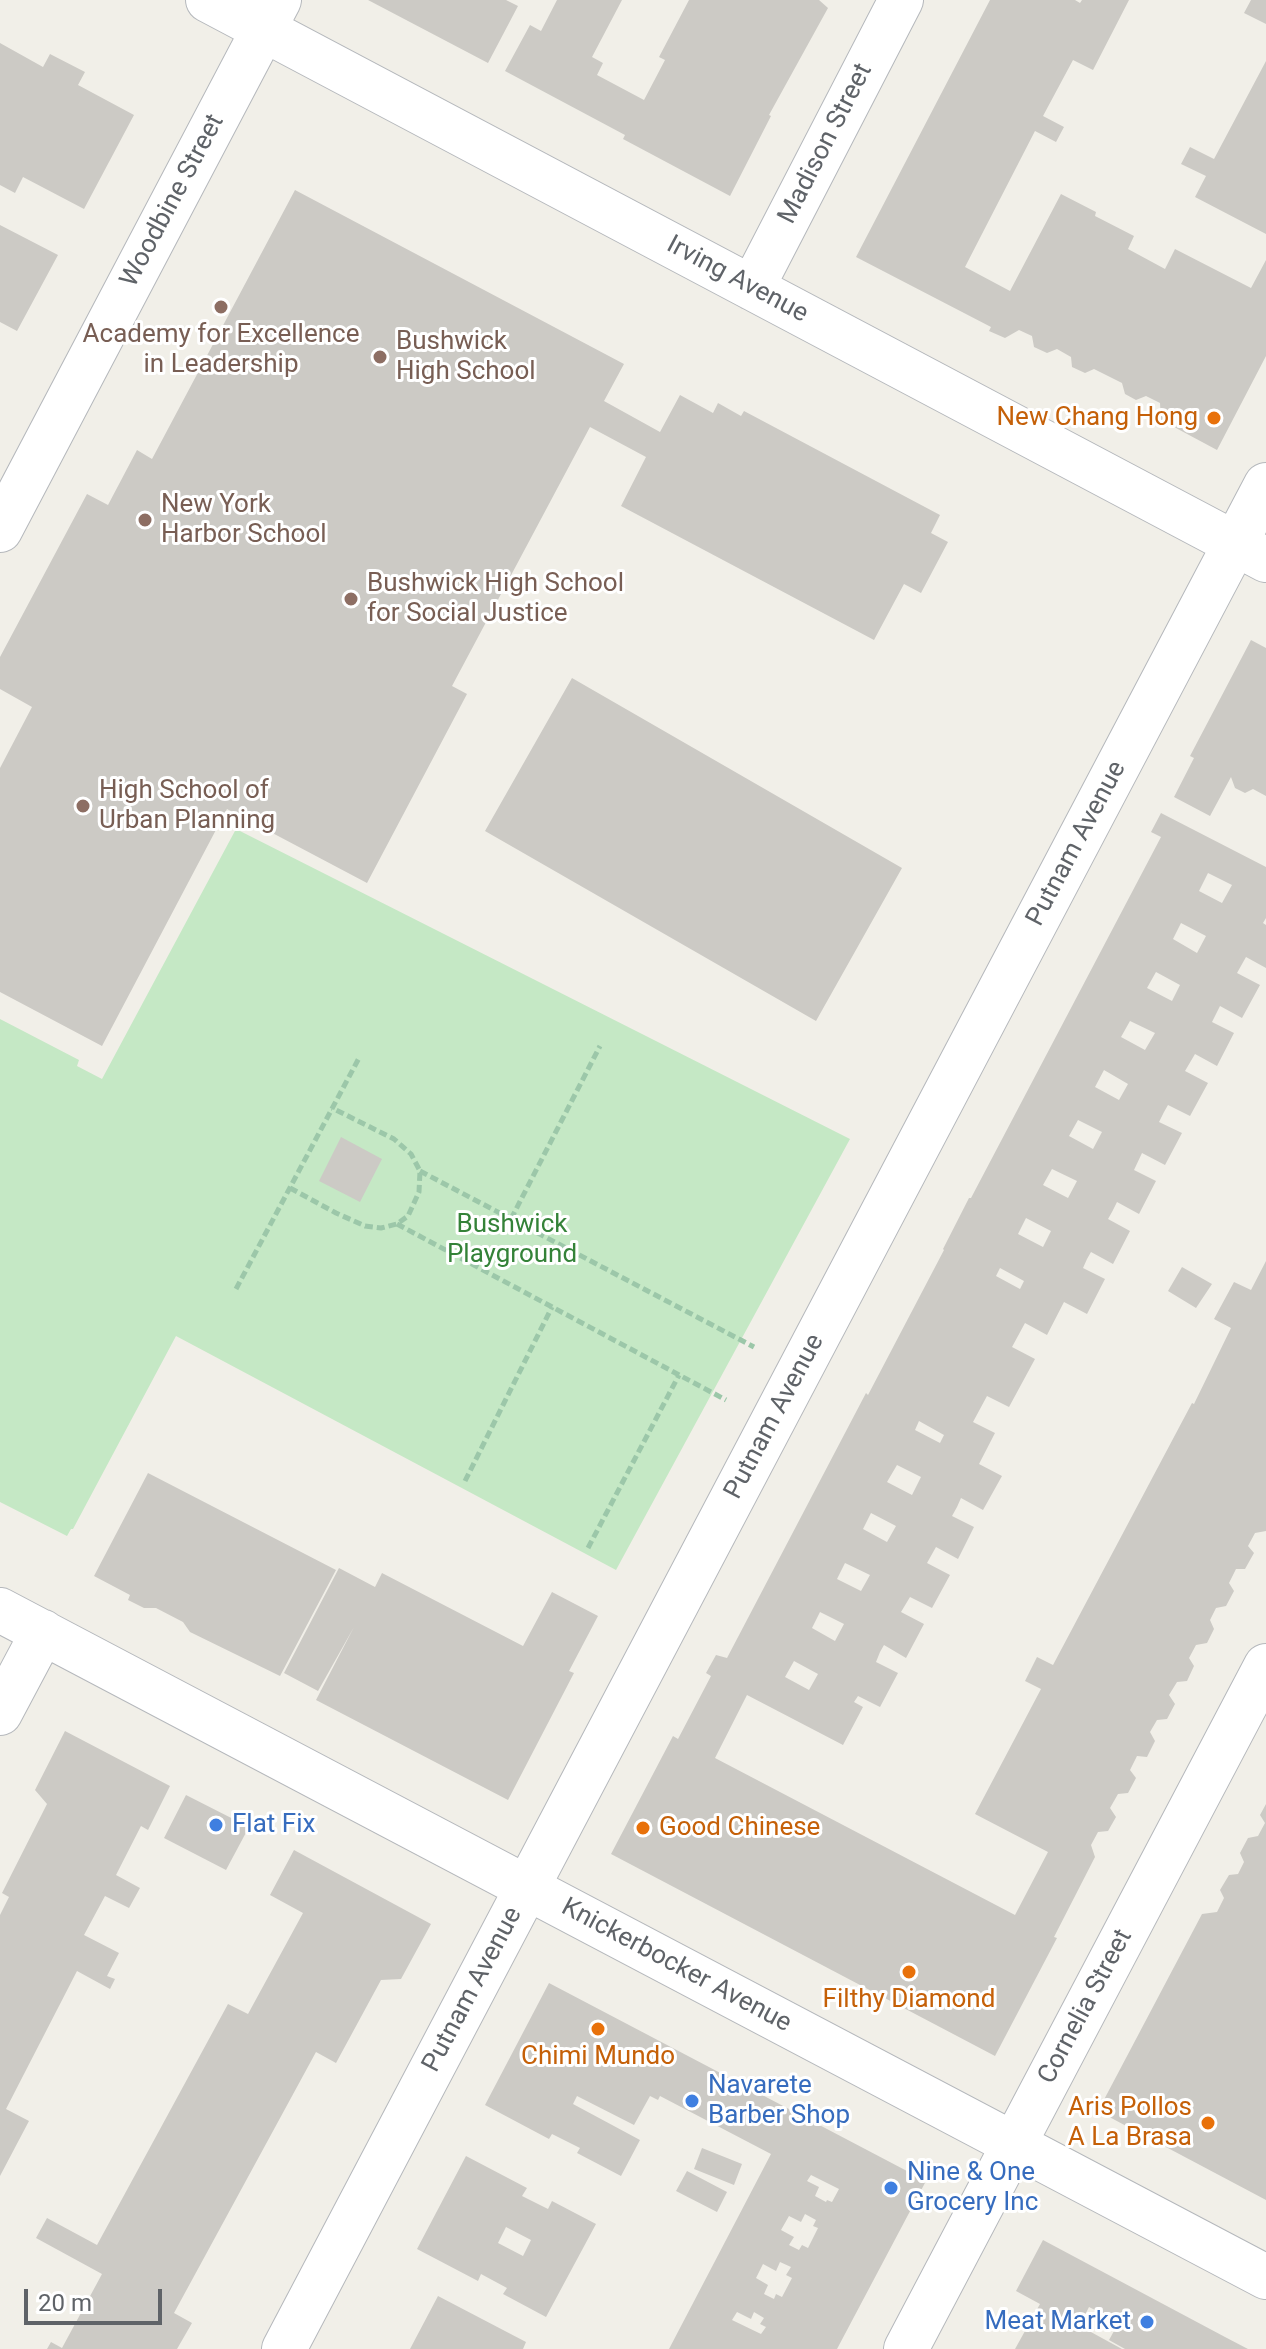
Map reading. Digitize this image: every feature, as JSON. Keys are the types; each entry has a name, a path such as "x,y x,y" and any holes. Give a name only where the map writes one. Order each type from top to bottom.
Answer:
{"street":[{"name":"Irving Avenue","path":"208,0 271,15 752,288 1250,552"},
{"name":"Madison Street","path":"752,288 901,0"},
{"name":"Woodbine Street","path":"0,530 271,15"},
{"name":"Putnam Avenue","path":"284,2349 527,1887 1250,552 1266,485"},
{"name":"Knickerbocker Avenue","path":"0,1610 1266,2277"},
{"path":"0,1713 43,1632"},
{"name":"Cornelia Street","path":"906,2349 1266,1666"}],"path":[{"path":"511,1219 600,1046"},
{"path":"236,1289 359,1058"},
{"path":"290,1188 365,1226 381,1228 397,1224 408,1216 419,1192 420,1171 411,1154 394,1139 332,1108"},
{"path":"420,1171 754,1347"},
{"path":"397,1224 726,1400"},
{"path":"465,1481 552,1307"},
{"path":"588,1548 679,1375"}],"green space":[{"name":"Bushwick Playground","path":"236,829 850,1139 616,1570 176,1336 67,1536 0,1502 0,1019 79,1060 77,1066 102,1079"}],"building":[{"path":"368,0 506,0 518,6 488,63"},
{"path":"557,0 622,0 592,57 603,63 597,75 644,100 665,60 659,57 689,0 819,0 828,8 769,115 730,196 505,71 530,25 541,31"},
{"path":"990,0 1075,0 1080,3 1082,0 1129,0 1093,70 1073,60 1043,116 1064,127 1056,142 1035,131 965,267 1010,291 1061,194 1134,236 1128,249 1165,269 1175,249 1251,288 1266,260 1266,356 1217,450 1161,420 1160,403 1146,396 1136,400 1125,394 1122,383 1094,369 1085,373 1072,367 1071,357 1057,349 1047,353 1034,347 1032,336 1019,330 1005,338 989,331 991,327 856,257"},
{"path":"1251,0 1266,0 1266,24 1244,13"},
{"path":"0,43 43,67 50,54 85,72 78,85 134,115 84,209 23,177 15,193 0,185"},
{"path":"1266,61 1266,234 1195,197 1206,176 1181,164 1190,147 1214,159"},
{"path":"295,190 624,364 604,401 660,432 680,395 713,413 718,403 741,416 744,411 940,515 931,533 948,542 921,593 904,584 874,640 621,506 646,457 590,427 452,686 467,694 367,883 227,809 102,1046 0,992 0,768 32,707 0,689 0,657 87,494 108,505 137,450 152,459"},
{"path":"0,225 58,255 17,331 0,322"},
{"path":"1251,640 1266,648 1266,796 1253,789 1245,793 1235,788 1231,777 1210,816 1174,797 1194,758 1190,756"},
{"path":"572,678 902,868 816,1021 485,831"},
{"path":"1161,813 1266,867 1266,918 1263,923 1266,925 1266,968 1246,957 1237,973 1260,985 1242,1018 1220,1006 1212,1022 1234,1033 1217,1066 1195,1054 1185,1071 1208,1083 1190,1116 1168,1105 1164,1112 1159,1122 1182,1133 1165,1165 1142,1153 1134,1170 1156,1181 1139,1214 1117,1202 1108,1219 1130,1231 1113,1264 1091,1252 1087,1259 1083,1268 1105,1279 1087,1314 1064,1302 1047,1335 1025,1323 1012,1347 1035,1359 1009,1407 987,1396 973,1422 995,1433 979,1464 1002,1476 983,1510 961,1498 952,1516 974,1527 958,1559 936,1547 927,1563 950,1575 932,1608 910,1597 901,1612 924,1624 906,1658 884,1645 880,1652 876,1662 898,1673 880,1707 858,1696 854,1702 863,1707 843,1745 747,1695 715,1758 1015,1915 1048,1852 975,1814 1041,1689 1025,1681 1037,1657 1053,1665 1194,1404 1231,1328 1214,1319 1234,1282 1251,1290 1266,1261 1266,1531 1255,1533 1248,1546 1254,1553 1245,1569 1236,1569 1229,1583 1234,1591 1226,1606 1216,1608 1210,1620 1214,1629 1207,1643 1196,1645 1189,1658 1194,1666 1187,1681 1177,1682 1169,1695 1175,1704 1167,1719 1157,1720 1150,1732 1155,1741 1147,1757 1137,1756 1130,1770 1136,1778 1128,1793 1118,1794 1110,1808 1116,1817 1108,1831 1098,1832 1091,1845 1095,1857 1054,1937 1057,1938 995,2056 611,1854 673,1736 678,1739 711,1676 706,1673 716,1655 727,1658 866,1393 868,1395 1161,837 1151,832","holes":["1208,873 1232,885 1222,903 1199,891","1181,923 1206,936 1197,953 1173,939","1156,972 1180,985 1172,1001 1147,988","1130,1021 1155,1033 1145,1050 1121,1037","1104,1070 1128,1084 1119,1100 1095,1087","1078,1120 1102,1132 1093,1149 1069,1136","1052,1169 1077,1181 1068,1198 1043,1185","1026,1218 1051,1231 1043,1247 1018,1234","1000,1268 1024,1281 1020,1289 996,1276","919,1421 944,1435 940,1443 915,1430","897,1465 921,1477 912,1495 887,1482","871,1513 896,1526 887,1542 863,1529","845,1563 870,1575 861,1591 837,1579","820,1612 844,1624 835,1641 812,1628","794,1661 818,1674 809,1690 785,1677"]},
{"path":"341,1137 382,1159 360,1202 319,1181"},
{"path":"1182,1267 1212,1284 1196,1308 1168,1291"},
{"path":"148,1473 336,1570 280,1676 190,1632 183,1622 156,1608 144,1608 128,1600 130,1595 94,1576"},
{"path":"339,1568 375,1587 382,1573 523,1646 552,1592 598,1616 569,1671 574,1673 508,1800 316,1700 354,1627 318,1691 284,1673"},
{"path":"65,1731 170,1786 148,1830 141,1826 116,1875 140,1888 129,1908 105,1896 84,1935 119,1953 107,1976 115,1979 110,1989 77,1971 6,2109 29,2121 0,2176 0,1915 9,1897 2,1893 47,1804 35,1790"},
{"path":"186,1795 249,1827 226,1870 164,1838"},
{"path":"1266,1804 1266,2200 1098,2111 1202,1914 1217,1912 1224,1898 1220,1890 1229,1875 1238,1874 1244,1862 1240,1853 1248,1838 1258,1836 1265,1823 1260,1815"},
{"path":"294,1850 431,1924 401,1979 381,1980 336,2063 316,2052 174,2313 192,2323 177,2349 47,2349 51,2342 62,2348 102,2274 36,2238 47,2218 97,2245 228,2004 248,2014 303,1913 270,1895"},
{"path":"549,1983 926,2181 837,2349 669,2349 771,2154 660,2096 658,2100 650,2096 634,2125 577,2096 573,2104 640,2140 621,2176 577,2153 580,2148 552,2134 549,2139 485,2105","holes":["811,2175 839,2189 832,2202 826,2202 815,2196 819,2187 807,2181","805,2214 816,2220 813,2226 818,2228 808,2248 802,2245 799,2250 789,2245 794,2237 781,2230 789,2216 801,2222","780,2262 791,2267 786,2275 792,2278 782,2297 776,2294 774,2299 764,2294 768,2285 756,2278 763,2264 776,2271","737,2312 751,2319 754,2312 764,2318 760,2324 766,2327 761,2334 732,2320"]},
{"path":"702,2148 742,2164 734,2185 694,2169"},
{"path":"466,2156 527,2188 522,2196 548,2209 552,2201 596,2224 546,2317 503,2294 507,2288 481,2274 478,2281 417,2249","holes":["506,2227 531,2240 523,2256 498,2243"]},
{"path":"687,2171 727,2192 717,2212 676,2191"},
{"path":"1043,2240 1248,2349 1125,2349 1109,2340 1119,2322 1089,2307 1080,2325 1069,2320 1122,2349 1015,2349 1040,2304 1016,2291"},
{"path":"438,2296 526,2342 523,2349 410,2349"}],"place":[{"name":"Academy for Excellence in Leadership","path":"221,307"},
{"name":"Bushwick High School","path":"380,357"},
{"name":"New Chang Hong","path":"1214,418"},
{"name":"New York Harbor School","path":"145,520"},
{"name":"Bushwick High School for Social Justice","path":"351,599"},
{"name":"High School of Urban Planning","path":"83,806"},
{"name":"Flat Fix","path":"216,1825"},
{"name":"Good Chinese","path":"643,1828"},
{"name":"Filthy Diamond","path":"909,1972"},
{"name":"Chimi Mundo","path":"598,2029"},
{"name":"Navarete Barber Shop","path":"692,2101"},
{"name":"Aris Pollos A La Brasa","path":"1208,2123"},
{"name":"Nine & One Grocery Inc","path":"891,2188"},
{"name":"Meat Market","path":"1147,2322"}]}
